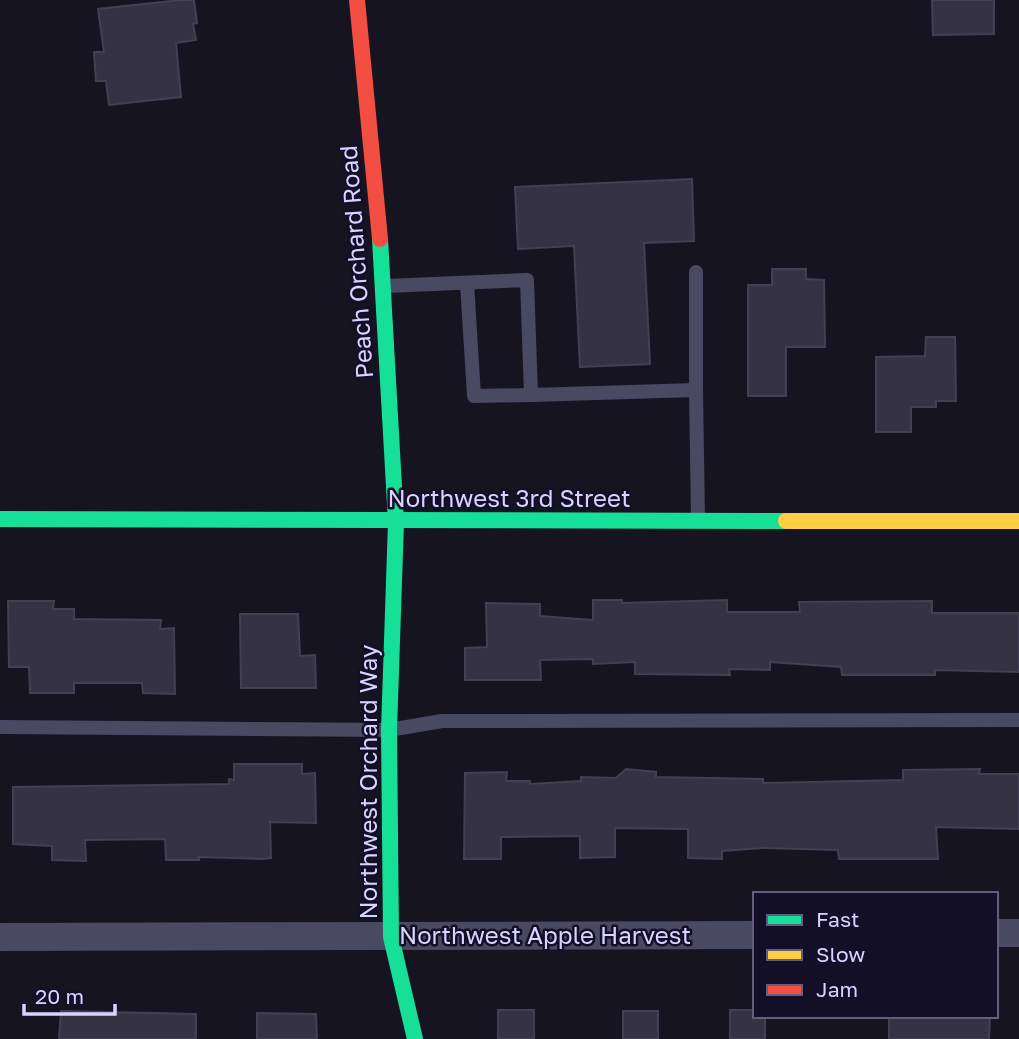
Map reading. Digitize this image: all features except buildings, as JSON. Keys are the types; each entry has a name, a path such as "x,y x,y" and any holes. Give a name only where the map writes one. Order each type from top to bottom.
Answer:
{"street":[{"name":"Peach Orchard Road","path":"357,0 385,286 396,522"},
{"name":"Northwest 3rd Street","path":"0,519 396,522 1019,521"},
{"name":"Northwest Orchard Way","path":"396,522 389,730 391,937 415,1039"},
{"path":"998,933 1019,933"},
{"name":"Northwest Apple Harvest","path":"0,937 753,935"}],"lane":[{"path":"696,272 698,522"},
{"path":"385,286 527,280 531,395"},
{"path":"467,283 474,396 696,390"},
{"path":"0,727 389,730 442,721 1019,720"}],"traffic: fast":[{"path":"380,239 396,522 389,730 391,937 415,1039"},
{"path":"0,519 786,521"}],"traffic: slow":[{"path":"786,521 1019,521"}],"traffic: jam":[{"path":"357,0 380,239"}]}
